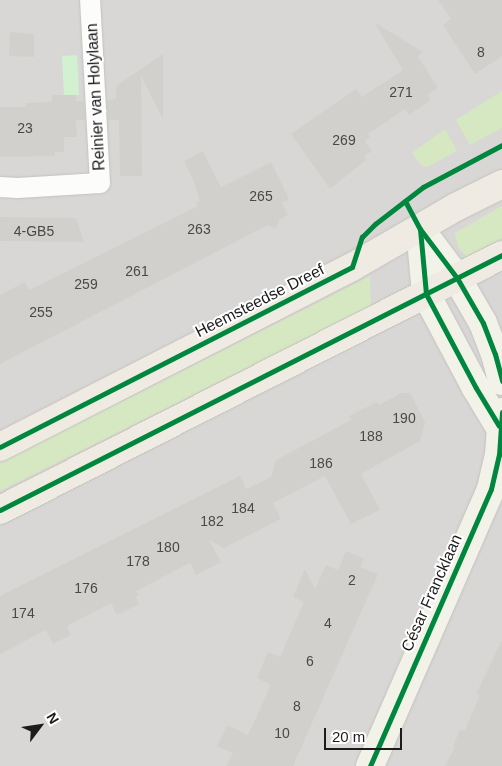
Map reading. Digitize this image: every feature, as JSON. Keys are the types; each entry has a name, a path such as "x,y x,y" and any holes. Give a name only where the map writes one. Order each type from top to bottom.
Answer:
{"main road":[{"name":"Heemsteedse Dreef","path":"0,447 343,272 456,207 502,184"},
{"path":"420,229 457,278 483,323 495,354 502,380"},
{"name":"César Francklaan","path":"370,766 491,489 499,455 501,419 476,388 426,294 420,229"},
{"path":"0,510 502,255"}],"street":[{"name":"Reinier van Holylaan","path":"0,187 18,188 100,183 90,0"}],"shaded area":[{"path":"0,0 502,0 502,766 0,766"}],"green space":[{"path":"77,55 79,95 64,95 62,56"},
{"path":"502,91 502,128 470,145 456,120"},
{"path":"445,129 457,151 427,167 421,165 412,153"},
{"path":"502,206 502,238 467,257 458,247 455,233"},
{"path":"370,276 371,306 0,491 0,463"}],"building":[{"path":"438,0 502,0 502,56 475,74 443,25 451,19"},
{"path":"374,22 423,52 418,56 438,88 427,95 431,100 409,115 405,109 368,134 370,137 365,141 372,151 364,156 366,160 330,189 291,134 356,89 362,97 403,70"},
{"path":"10,32 34,34 34,57 9,56"},
{"path":"163,54 163,119 141,76 142,176 120,176 119,120 108,120 107,100 116,99 116,86"},
{"path":"52,95 76,95 76,101 84,101 85,120 76,120 77,137 64,137 64,152 55,152 55,156 0,157 0,107 26,107 26,103 52,102"},
{"path":"203,151 221,187 271,162 289,199 282,203 288,215 279,220 276,229 268,225 0,364 0,295 25,282 29,290 198,206 196,203 200,201 184,161"},
{"path":"0,217 76,218 84,242 0,241"},
{"path":"401,393 410,393 425,422 420,441 361,474 380,510 351,524 325,476 273,503 281,519 224,548 209,540 221,562 196,575 190,563 136,591 139,595 136,597 139,604 117,615 111,603 67,626 71,635 53,644 46,630 0,654 0,596 240,476 246,489 271,477 276,460 351,420 349,416 377,402 379,405"},
{"path":"346,551 364,559 360,567 378,574 293,766 226,766 233,753 217,746 227,725 248,735 271,685 257,678 268,652 280,657 304,602 293,597 305,569 315,589 326,565 338,570"},
{"path":"502,640 502,766 445,766 455,746 453,746 460,730 465,730 480,695 476,694"}],"cycle path":[{"path":"0,447 352,267 362,237 375,224 423,187 502,145"},
{"path":"405,201 420,229 457,278 483,323 495,354 502,381"},
{"path":"420,229 426,294 476,388 499,426"},
{"path":"0,510 502,255"},
{"path":"370,766 491,489 499,455 502,412"}]}
